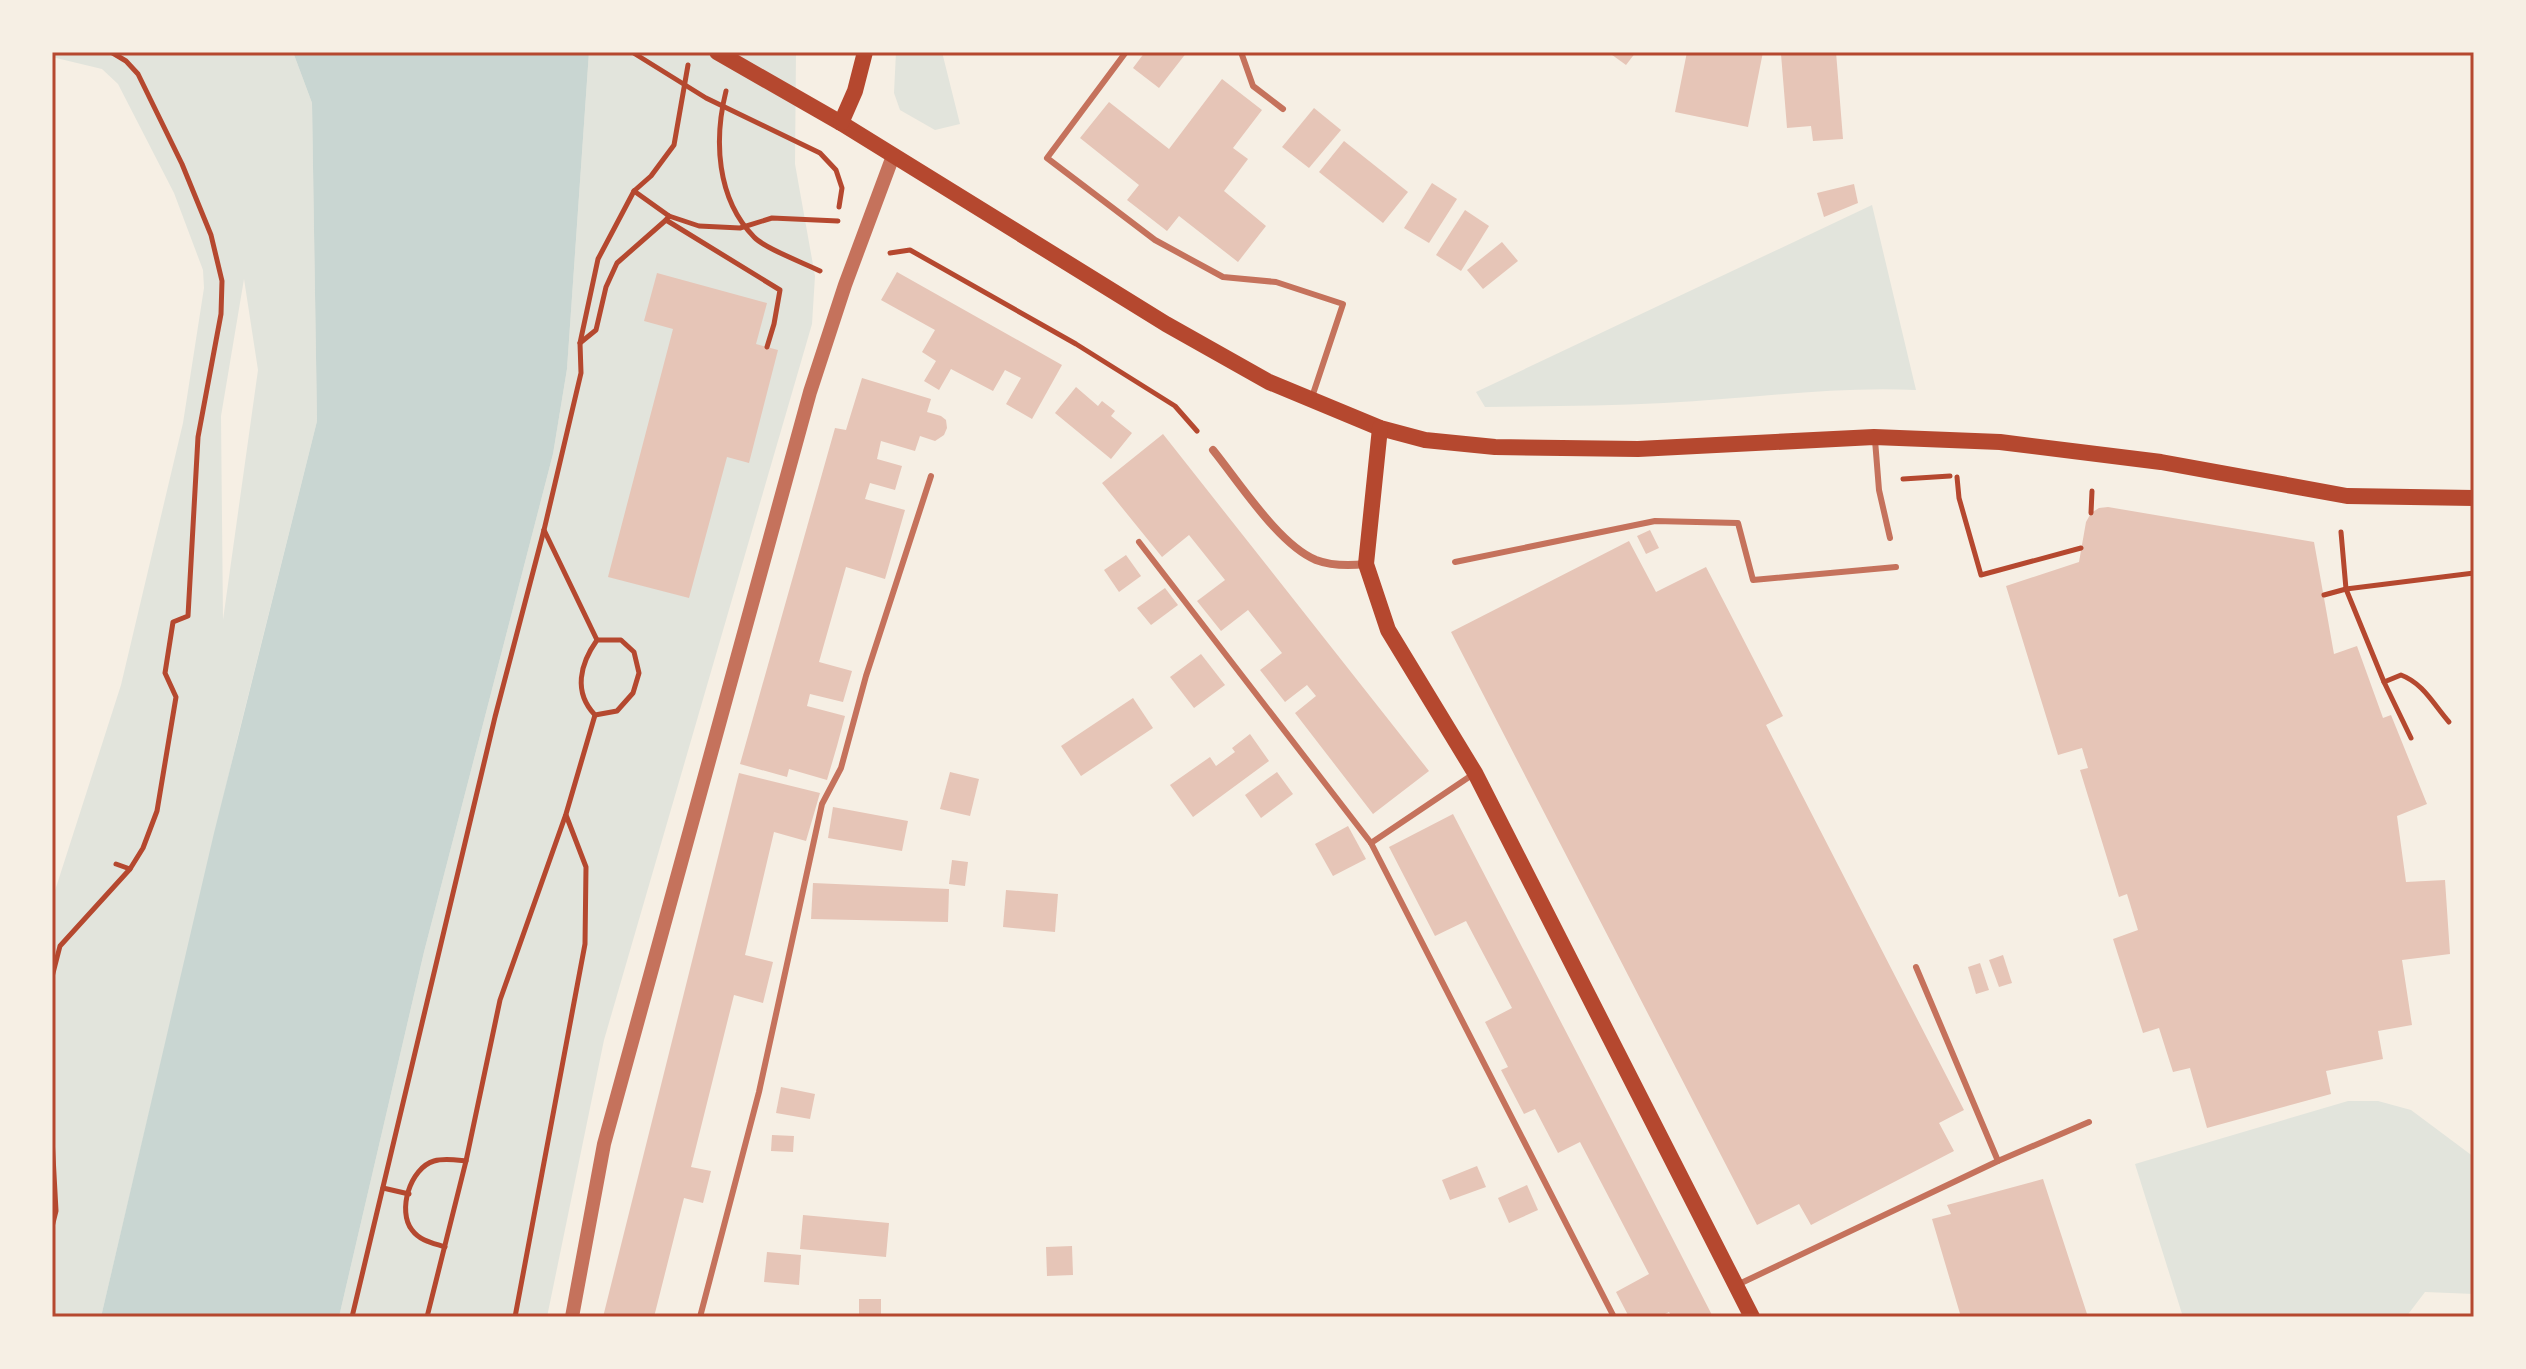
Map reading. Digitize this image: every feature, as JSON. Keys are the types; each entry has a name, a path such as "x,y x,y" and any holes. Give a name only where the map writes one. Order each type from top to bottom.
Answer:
{"main road":[{"path":"717,52 841,123 1166,324 1269,382 1380,428 1425,440 1511,448 1638,449 1874,437 2000,442 2161,462 2347,496 2474,498"},
{"path":"841,123 855,91 865,52"},
{"path":"1380,428 1366,564 1388,630 1475,773 1752,1317"}],"street":[{"path":"572,1317 604,1144 810,392 845,285 893,156"},
{"path":"1213,450 1288,544 1316,560 1342,566 1366,564"}],"lane":[{"path":"1126,52 1047,158 1155,240 1223,277 1276,282 1343,304 1311,400"},
{"path":"1241,52 1253,86 1283,109"},
{"path":"1874,437 1879,490 1890,538"},
{"path":"700,1317 759,1092 822,804 841,768 866,676 931,476"},
{"path":"1455,562 1655,521 1738,523 1753,580 1896,567"},
{"path":"1139,542 1371,843 1614,1317"},
{"path":"1371,843 1475,773"},
{"path":"1916,967 1998,1161"},
{"path":"1736,1285 1998,1161 2089,1122"}],"path":[{"path":"52,977 60,946 130,869 143,848 157,811 176,697 165,673 173,622 188,616 198,437 221,314 222,281 211,235 182,164 138,74 126,61 111,52"},
{"path":"632,52 706,98 820,153 836,170 842,188 838,221 772,218 740,228 699,226 668,218"},
{"path":"352,1317 495,717 581,373 580,343 598,259 634,191 651,176 674,145 689,61"},
{"path":"736,64 719,122 719,163 733,205 755,238 845,285"},
{"path":"634,191 668,218 780,290 767,347"},
{"path":"580,343 596,330 606,287 617,263 668,218"},
{"path":"884,259 891,251 910,250 1076,344 1175,406 1213,450"},
{"path":"1957,477 1959,498 1981,575 2081,548"},
{"path":"2091,513 2092,491"},
{"path":"544,530 597,640"},
{"path":"2341,532 2346,589 2411,738"},
{"path":"2324,595 2346,589 2474,573"},
{"path":"595,715 584,703 580,678 588,653 597,640"},
{"path":"595,715 617,711 633,693 639,673 634,652 621,640 597,640"},
{"path":"2384,682 2401,675 2412,679 2449,722"},
{"path":"427,1317 466,1161 500,1000 566,814 595,715"},
{"path":"515,1317 585,944 586,867 566,814"},
{"path":"116,864 130,869"},
{"path":"52,1138 56,1211 52,1227"},
{"path":"445,1247 423,1240 412,1231 404,1217 409,1194 417,1173 432,1161 466,1161"},
{"path":"383,1188 409,1194"}],"shaded area":[{"path":"52,52 293,52 312,103 317,421 237,740 101,1317 52,1317 52,900 121,685 183,423 204,288 203,270 174,193 118,84 102,69 52,57","holes":["244,279 258,370 223,620 221,416"]},
{"path":"293,52 589,52 567,369 553,454 424,952 339,1317 101,1317 214,833 317,421 312,103"},
{"path":"589,52 796,52 795,164 815,276 812,324 604,1040 547,1317 339,1317 424,952 553,454 567,369"},
{"path":"896,52 942,52 960,124 935,130 900,110 894,93"},
{"path":"1872,205 1916,390 1821,391 1642,404 1485,407 1476,392"},
{"path":"2348,1101 2378,1101 2411,1110 2474,1157 2474,1294 2425,1292 2406,1317 2183,1317 2135,1164"}],"building":[{"path":"1145,52 1187,52 1159,88 1133,68"},
{"path":"1608,52 1636,52 1626,65"},
{"path":"1687,52 1763,52 1748,127 1675,112"},
{"path":"1836,52 1843,139 1813,141 1811,126 1787,128 1781,54"},
{"path":"1222,79 1262,110 1233,148 1248,159 1224,191 1266,226 1238,262 1179,216 1167,231 1127,200 1139,185 1080,138 1109,102 1169,149"},
{"path":"1314,108 1341,130 1309,168 1282,147"},
{"path":"1344,141 1408,192 1383,223 1319,172"},
{"path":"1432,183 1457,199 1429,243 1404,228"},
{"path":"1854,184 1858,203 1824,217 1817,193"},
{"path":"1465,210 1489,226 1461,271 1436,255"},
{"path":"1502,242 1518,261 1483,289 1467,270"},
{"path":"897,272 1062,365 1032,419 1006,404 1021,378 1005,370 993,391 951,369 939,390 924,381 936,361 922,352 935,330 881,300"},
{"path":"657,273 767,303 756,344 778,350 749,463 727,457 689,598 608,577 673,329 644,321"},
{"path":"862,378 931,399 927,412 946,420 947,428 944,435 935,441 920,436 915,451 881,441 877,459 902,466 895,490 870,483 865,499 905,510 885,579 846,567 819,662 852,671 843,702 810,694 807,706 845,716 827,780 789,769 787,777 740,764 835,428 846,430"},
{"path":"1076,387 1098,406 1102,401 1115,411 1111,416 1132,433 1111,459 1055,413"},
{"path":"1163,434 1429,771 1373,814 1295,713 1316,696 1307,685 1285,702 1260,670 1282,653 1248,610 1221,631 1197,601 1225,580 1189,535 1162,557 1102,483"},
{"path":"2108,507 2314,542 2334,654 2357,646 2383,718 2391,715 2427,804 2397,816 2406,882 2445,880 2450,954 2402,960 2412,1025 2378,1031 2383,1059 2326,1071 2331,1094 2207,1128 2190,1068 2173,1072 2159,1028 2143,1033 2113,939 2138,930 2127,894 2119,897 2080,770 2088,768 2082,748 2058,755 2006,586 2079,562 2086,522 2091,513"},
{"path":"1650,530 1659,548 1646,554 1637,536"},
{"path":"1629,541 1656,592 1706,567 1783,716 1766,725 1964,1110 1939,1123 1954,1151 1811,1225 1799,1204 1757,1225 1451,632"},
{"path":"1126,555 1141,576 1119,592 1104,570"},
{"path":"1165,588 1178,605 1151,625 1137,608"},
{"path":"1201,654 1225,685 1194,708 1170,677"},
{"path":"1133,698 1153,728 1081,776 1061,746"},
{"path":"1250,734 1269,761 1193,817 1170,785 1210,757 1216,766 1235,752 1232,748"},
{"path":"950,772 979,779 970,816 940,809"},
{"path":"1277,772 1293,794 1261,818 1245,795"},
{"path":"739,773 820,793 806,841 774,832 745,955 773,962 763,1003 734,995 691,1167 711,1171 703,1203 684,1198 654,1317 603,1317"},
{"path":"833,807 908,821 902,851 828,838"},
{"path":"1453,814 1713,1317 1672,1317 1669,1312 1659,1317 1629,1317 1616,1292 1649,1274 1580,1142 1558,1153 1535,1109 1524,1114 1501,1070 1508,1067 1485,1022 1512,1008 1466,921 1435,936 1389,847"},
{"path":"1348,826 1366,859 1333,876 1315,844"},
{"path":"952,860 968,862 965,886 949,884"},
{"path":"813,883 949,889 948,922 811,919"},
{"path":"1006,890 1058,894 1055,932 1003,927"},
{"path":"2003,955 2012,983 1999,987 1989,960"},
{"path":"1980,963 1989,990 1976,994 1968,967"},
{"path":"781,1087 815,1094 810,1119 776,1113"},
{"path":"772,1135 794,1136 793,1152 771,1151"},
{"path":"1477,1166 1486,1187 1450,1200 1442,1180"},
{"path":"2043,1179 2088,1317 1981,1317 1980,1314 1961,1317 1932,1219 1951,1214 1947,1205"},
{"path":"1527,1185 1538,1210 1509,1223 1498,1198"},
{"path":"803,1215 889,1223 886,1257 800,1249"},
{"path":"1072,1246 1073,1275 1047,1276 1046,1247"},
{"path":"767,1252 801,1255 799,1285 764,1282"},
{"path":"859,1299 881,1299 881,1317 859,1317"}]}
